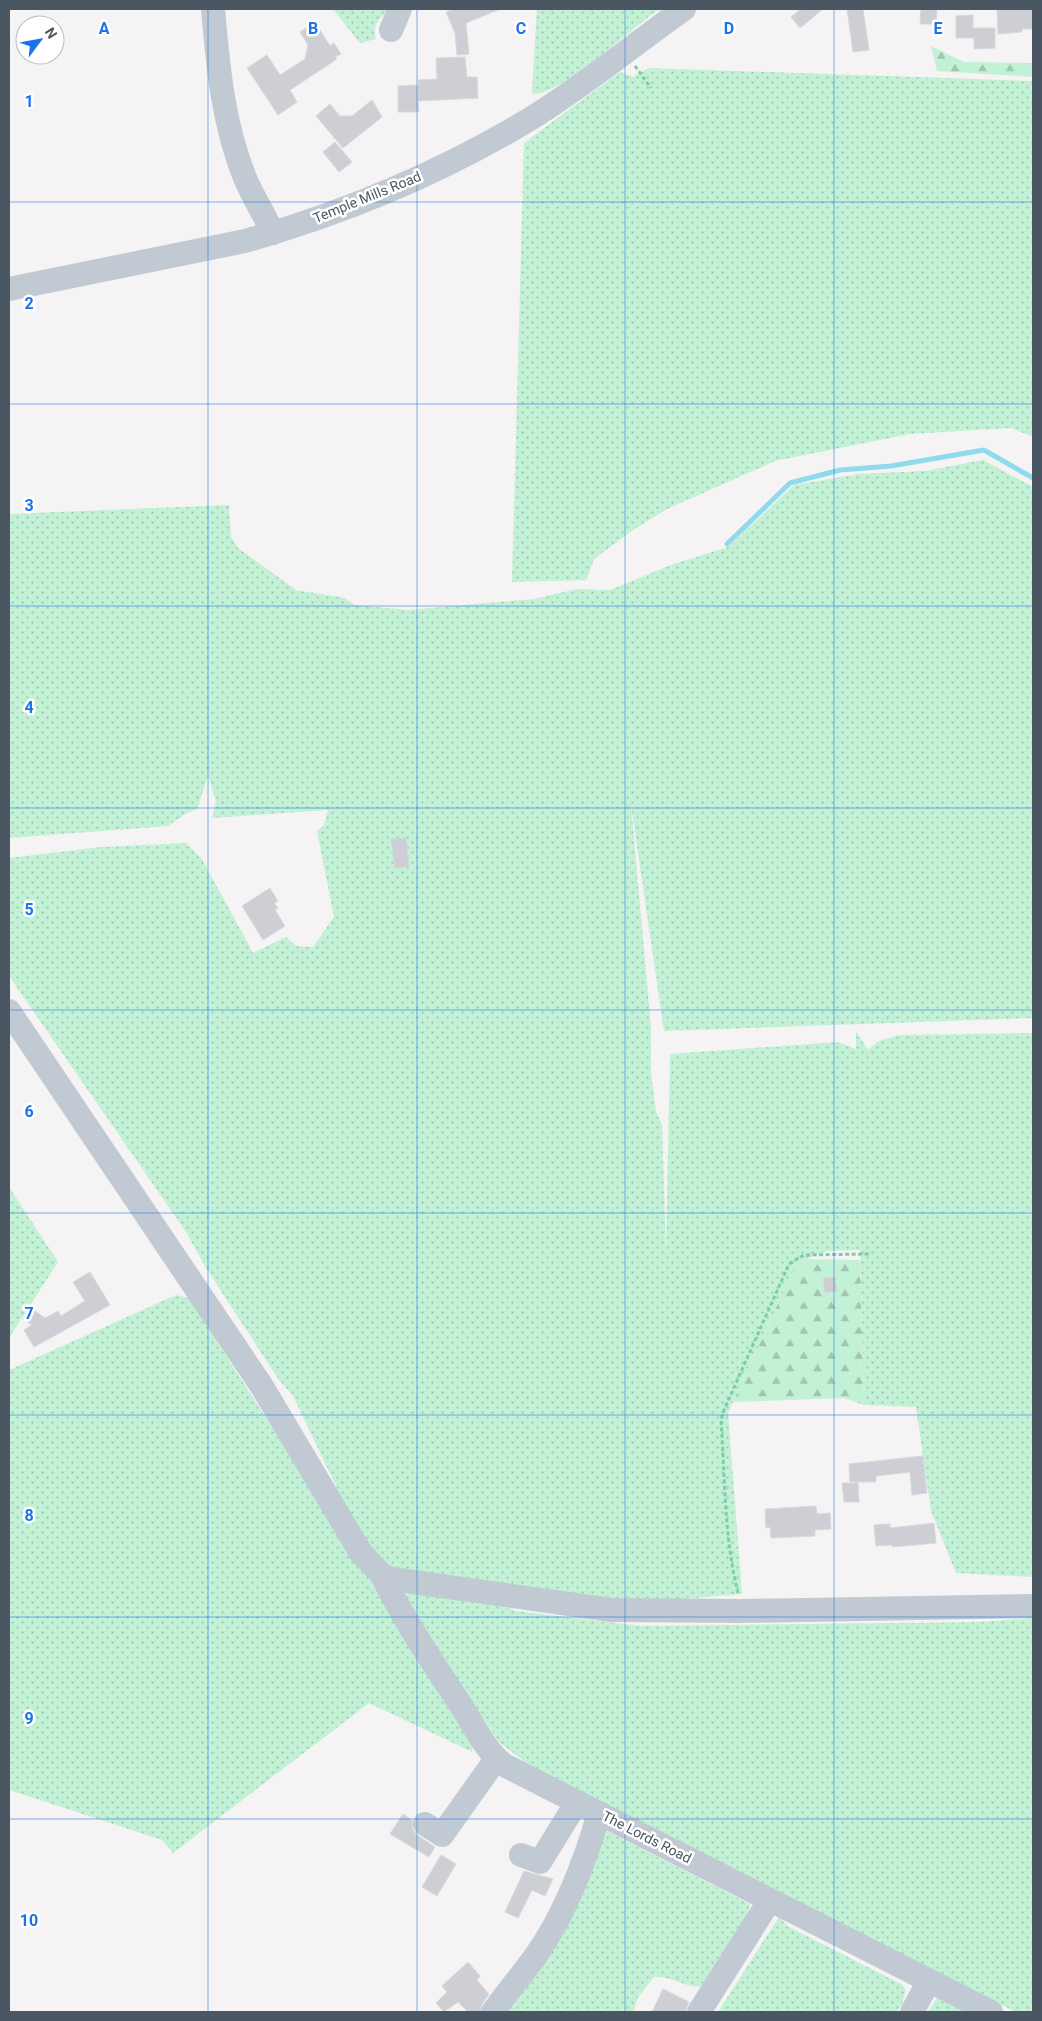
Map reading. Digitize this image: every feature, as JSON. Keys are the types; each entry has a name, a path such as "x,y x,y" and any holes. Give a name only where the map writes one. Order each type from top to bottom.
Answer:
{"street":[{"path":"213,9 220,80 230,133 245,178 273,233"},
{"path":"391,30 400,9"},
{"name":"Temple Mills Road","path":"9,289 198,252 273,233 370,198 435,169 506,133 556,102 684,9"},
{"name":"The Lords Road","path":"9,1012 260,1385 361,1553 382,1575 403,1615 496,1759 504,1766 991,2012"},
{"path":"382,1575 392,1579 611,1610 743,1611 1033,1606"},
{"path":"425,1824 442,1835 496,1759"},
{"path":"521,1855 540,1862 577,1802"},
{"path":"493,2012 537,1954 558,1920 584,1860 599,1813"},
{"path":"699,2012 770,1900"},
{"path":"912,2012 930,1981"}],"path":[{"path":"743,1611 732,1569 721,1420 724,1410 789,1264 804,1255 869,1254"}],"green space":[{"path":"333,9 390,9 380,18 376,25 376,39 360,43"},
{"path":"537,9 659,9 579,72 546,91 534,94 532,91"},
{"path":"931,46 964,62 1033,63 1033,77 937,71"},
{"path":"649,68 1033,81 1033,437 1011,428 910,434 775,461 667,509 633,530 594,559 586,580 512,582 524,143 620,72 633,77"},
{"path":"983,460 1033,487 1033,1018 664,1031 631,805 651,1028 651,1073 656,1112 662,1125 666,1251 670,1054 838,1042 856,1049 856,1031 868,1050 879,1041 899,1035 1033,1033 1033,1577 956,1573 931,1511 916,1407 864,1405 860,1250 827,1251 797,1262 728,1413 742,1594 637,1603 400,1570 382,1561 371,1549 348,1511 293,1396 279,1380 206,1268 186,1232 9,976 9,858 101,847 186,843 202,859 253,953 286,937 296,946 313,947 334,917 317,831 324,825 328,810 212,818 216,801 208,776 197,809 185,814 168,826 9,838 9,514 229,505 231,537 238,548 296,590 345,598 355,605 409,610 534,599 577,589 610,590 671,565 728,547 794,485 859,474 925,471"},
{"path":"9,1187 58,1262 9,1338"},
{"path":"804,1259 860,1260 864,1405 844,1398 733,1402 797,1262"},
{"path":"176,1295 189,1298 457,1715 473,1745 472,1752 369,1703 173,1853 162,1840 9,1790 9,1370"},
{"path":"408,1592 490,1602 517,1611 641,1626 978,1622 1033,1618 1033,2012 1016,2012 526,1763 498,1741 405,1601 405,1596"},
{"path":"605,1830 750,1904 746,1921 701,1986 689,1985 668,1978 654,1977 638,1997 633,2012 508,2012"},
{"path":"779,1917 789,1927 901,1984 906,1989 902,2004 897,2012 718,2012"},
{"path":"940,1993 978,2012 928,2012"}],"building":[{"path":"455,9 500,9 466,23 469,54 457,55 455,33 446,12"},
{"path":"801,9 823,9 800,28 791,17"},
{"path":"847,9 863,9 869,50 853,52"},
{"path":"921,9 937,9 936,24 920,24"},
{"path":"997,9 1033,9 1033,29 1022,29 1022,32 998,34"},
{"path":"973,15 973,28 995,28 995,48 974,49 974,38 956,38 956,16"},
{"path":"315,22 330,46 334,43 341,54 335,57 337,59 290,90 297,102 278,115 247,68 267,55 280,75 305,59 308,45 300,32"},
{"path":"465,57 467,77 477,77 478,98 418,101 419,112 398,112 398,86 419,85 418,80 437,79 436,58"},
{"path":"372,100 382,117 343,148 316,116 330,104 340,116 352,116"},
{"path":"335,142 352,162 339,172 323,152"},
{"path":"406,838 409,867 395,868 391,839"},
{"path":"270,888 278,901 274,903 278,908 275,910 285,926 263,940 242,906"},
{"path":"90,1272 110,1305 34,1347 24,1330 32,1325 23,1319 31,1308 45,1318 58,1311 61,1316 85,1301 73,1282"},
{"path":"835,1277 837,1291 825,1293 823,1278"},
{"path":"923,1456 927,1493 912,1495 910,1472 876,1476 876,1482 850,1482 849,1464"},
{"path":"842,1483 858,1483 859,1502 844,1502"},
{"path":"816,1506 817,1514 830,1513 831,1529 815,1530 815,1536 771,1538 770,1527 766,1528 765,1509"},
{"path":"934,1523 936,1543 893,1547 892,1545 876,1546 874,1525 890,1524 890,1528"},
{"path":"403,1814 412,1820 413,1830 417,1835 435,1847 429,1857 390,1834"},
{"path":"441,1855 456,1864 437,1896 422,1887"},
{"path":"524,1871 553,1879 545,1896 532,1890 518,1918 505,1912"},
{"path":"468,1962 480,1976 477,1980 489,1994 482,2004 480,2012 468,2012 458,2002 444,2012 436,2003 447,1992 442,1986"},
{"path":"663,1989 689,2002 685,2012 652,2012"}],"waterway":[{"path":"727,544 790,483 840,470 891,466 984,450 1033,478"}]}
